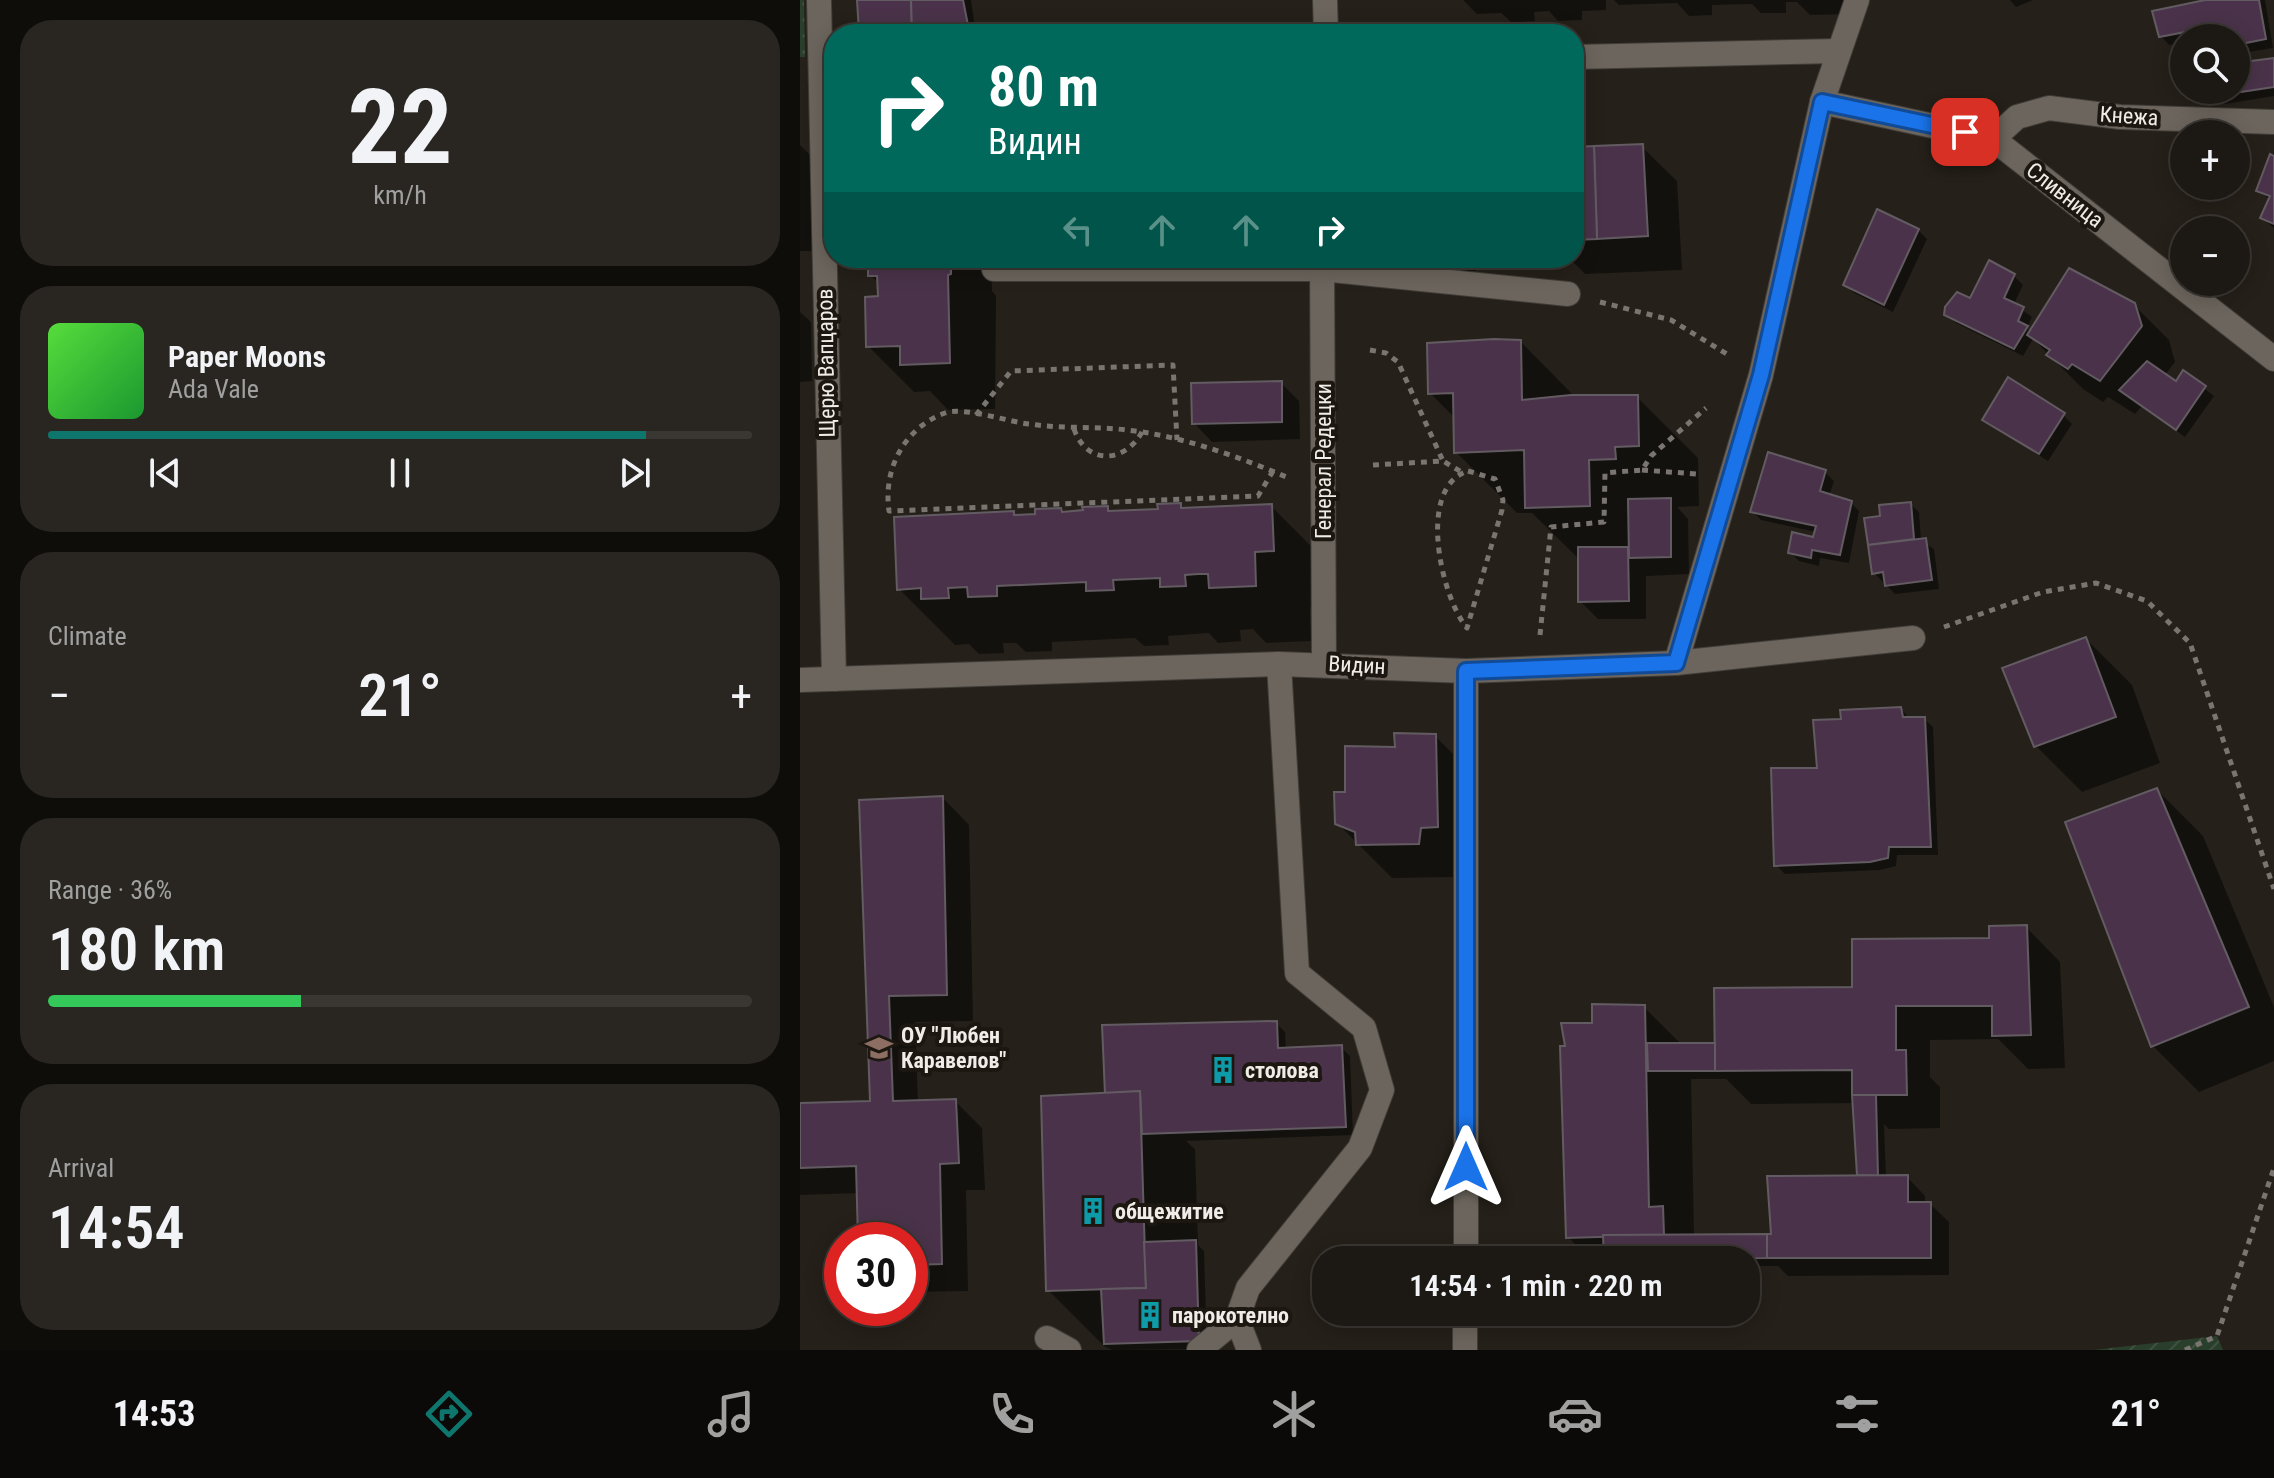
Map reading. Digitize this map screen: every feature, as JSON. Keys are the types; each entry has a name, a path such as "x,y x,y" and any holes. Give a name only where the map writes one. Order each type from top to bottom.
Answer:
{"street":[{"name":"Щерю Вапцаров","path":"819,0 834,679"},
{"path":"1325,0 1326,24"},
{"path":"1676,663 1761,375 1822,102 1857,0"},
{"path":"1584,57 1838,51"},
{"name":"Сливница","path":"1822,102 1993,139 2274,359"},
{"name":"Кнежа","path":"1993,139 2017,117 2049,108 2120,117 2274,122"},
{"path":"994,269 1049,268"},
{"name":"Генерал Редецки","path":"1322,268 1324,663"},
{"path":"1362,268 1568,294"},
{"name":"Видин","path":"800,680 1324,663 1466,671 1676,663 1913,638"},
{"path":"1199,1350 1237,1319 1248,1288 1360,1148 1382,1090 1364,1028 1297,973 1279,664"},
{"path":"1466,671 1466,1246"},
{"path":"1237,1319 1249,1350"},
{"path":"1465,1326 1465,1350"},
{"path":"1047,1338 1069,1350"}],"path":[{"path":"1568,294 1671,320 1761,375"},
{"path":"1370,350 1386,353 1398,362 1443,461"},
{"path":"976,415 1011,371 1173,365 1177,440"},
{"path":"1642,470 1651,456 1706,408"},
{"path":"1273,471 1258,496 889,511 888,491 894,462 916,429 947,411 1074,429 1142,432 1177,440 1273,471 1295,481"},
{"path":"1074,429 1078,439 1092,453 1108,458 1129,449 1142,432"},
{"path":"1373,465 1443,461 1463,473 1476,472 1495,479 1503,500 1467,628 1446,592 1438,539 1441,507 1455,479 1463,473"},
{"path":"1540,635 1551,527 1604,522 1605,473 1642,470 1708,475"},
{"path":"1913,638 2043,592 2096,583 2147,601 2190,643 2274,889"},
{"path":"2185,1350 2217,1336 2274,1168"}],"green space":[{"path":"800,0 804,0 805,57 800,57"},
{"path":"2217,1336 2223,1350 2093,1350"}],"building":[{"path":"857,0 911,0 912,24 858,24"},
{"path":"911,0 963,0 968,24 912,24"},
{"path":"2205,0 2259,0 2266,39 2250,42 2250,24 2170,24 2170,35 2159,37 2152,11"},
{"path":"2274,58 2274,87 2250,91 2250,61"},
{"path":"1643,144 1648,236 1597,239 1594,146"},
{"path":"1584,146 1594,146 1597,239 1584,240"},
{"path":"2270,154 2274,156 2274,224 2260,218 2270,196 2256,191"},
{"path":"1877,209 1919,229 1884,305 1843,285"},
{"path":"1989,260 2015,274 2004,298 2024,307 2018,321 2028,326 2014,349 1944,315 1945,307 1957,292 1970,298"},
{"path":"868,268 951,268 948,275 950,363 900,365 900,346 866,347 865,297 878,296 877,276 868,276"},
{"path":"2069,268 2135,303 2142,326 2100,381 2072,364 2068,369 2046,355 2050,350 2027,335"},
{"path":"1521,340 1522,400 1571,395 1638,395 1639,446 1615,447 1616,459 1589,460 1590,506 1525,508 1524,450 1454,453 1453,393 1428,394 1427,343"},
{"path":"2147,361 2176,381 2183,370 2206,386 2176,430 2119,390"},
{"path":"2008,377 2065,413 2039,454 1982,420"},
{"path":"1282,381 1282,422 1192,424 1191,383"},
{"path":"1768,452 1826,470 1820,491 1852,501 1840,555 1812,550 1811,558 1788,553 1792,532 1813,537 1816,526 1750,512"},
{"path":"1671,498 1671,557 1629,558 1628,499"},
{"path":"1911,502 1914,539 1868,545 1864,518 1880,516 1879,505"},
{"path":"1181,503 1181,508 1272,504 1274,551 1255,552 1256,586 1209,588 1208,574 1198,574 1185,575 1186,586 1160,587 1160,578 1113,580 1114,590 1086,591 1086,582 997,586 997,596 968,597 967,587 948,588 949,598 921,599 921,588 897,590 894,517 1014,511 1014,515 1035,514 1035,509 1061,508 1062,512 1108,506 1108,511 1158,509 1157,504"},
{"path":"1926,538 1932,580 1885,586 1883,572 1872,574 1868,545"},
{"path":"1578,547 1628,547 1629,601 1578,602"},
{"path":"2086,637 2116,717 2034,747 2002,668"},
{"path":"1901,707 1903,717 1925,717 1931,847 1889,847 1888,858 1870,862 1774,866 1771,768 1817,768 1813,720 1841,719 1840,710"},
{"path":"1394,733 1436,734 1438,827 1421,828 1419,844 1356,845 1355,832 1335,824 1334,792 1345,792 1345,746 1395,747"},
{"path":"2157,788 2249,1007 2151,1047 2065,822"},
{"name":"ОУ \"Любен Каравелов\"","path":"943,796 947,995 889,996 893,1101 956,1099 959,1163 940,1164 942,1264 928,1264 928,1222 858,1222 856,1166 800,1168 800,1103 870,1101 859,800"},
{"path":"2027,925 2031,1035 1992,1036 1992,1006 1896,1006 1896,1050 1906,1050 1907,1095 1852,1095 1852,1070 1715,1071 1714,988 1852,987 1852,939 1989,938 1989,926"},
{"path":"1592,1004 1645,1005 1649,1207 1663,1206 1664,1235 1566,1238 1560,1046 1565,1046 1561,1023 1592,1023"},
{"name":"столова","path":"1277,1021 1278,1048 1342,1045 1346,1127 1142,1134 1140,1091 1105,1094 1102,1025"},
{"path":"1647,1043 1715,1043 1715,1071 1648,1071"},
{"name":"общежитие","path":"1140,1091 1146,1288 1046,1291 1041,1096"},
{"path":"1852,1095 1876,1095 1878,1176 1857,1175"},
{"path":"1908,1175 1908,1202 1931,1202 1931,1258 1767,1258 1767,1234 1771,1234 1767,1176"},
{"path":"1767,1234 1767,1258 1760,1258 1760,1246 1603,1246 1603,1235"},
{"name":"парокотелно","path":"1196,1240 1199,1341 1104,1344 1101,1289 1146,1288 1144,1242"}],"place":[{"name":"ОУ \"Любен Каравелов\"","path":"879,1048"},
{"name":"столова","path":"1223,1070"},
{"name":"общежитие","path":"1093,1211"},
{"name":"парокотелно","path":"1150,1315"}],"route":[{"path":"1466,1167 1466,671 1676,663 1761,375 1822,102 1965,132"}]}
